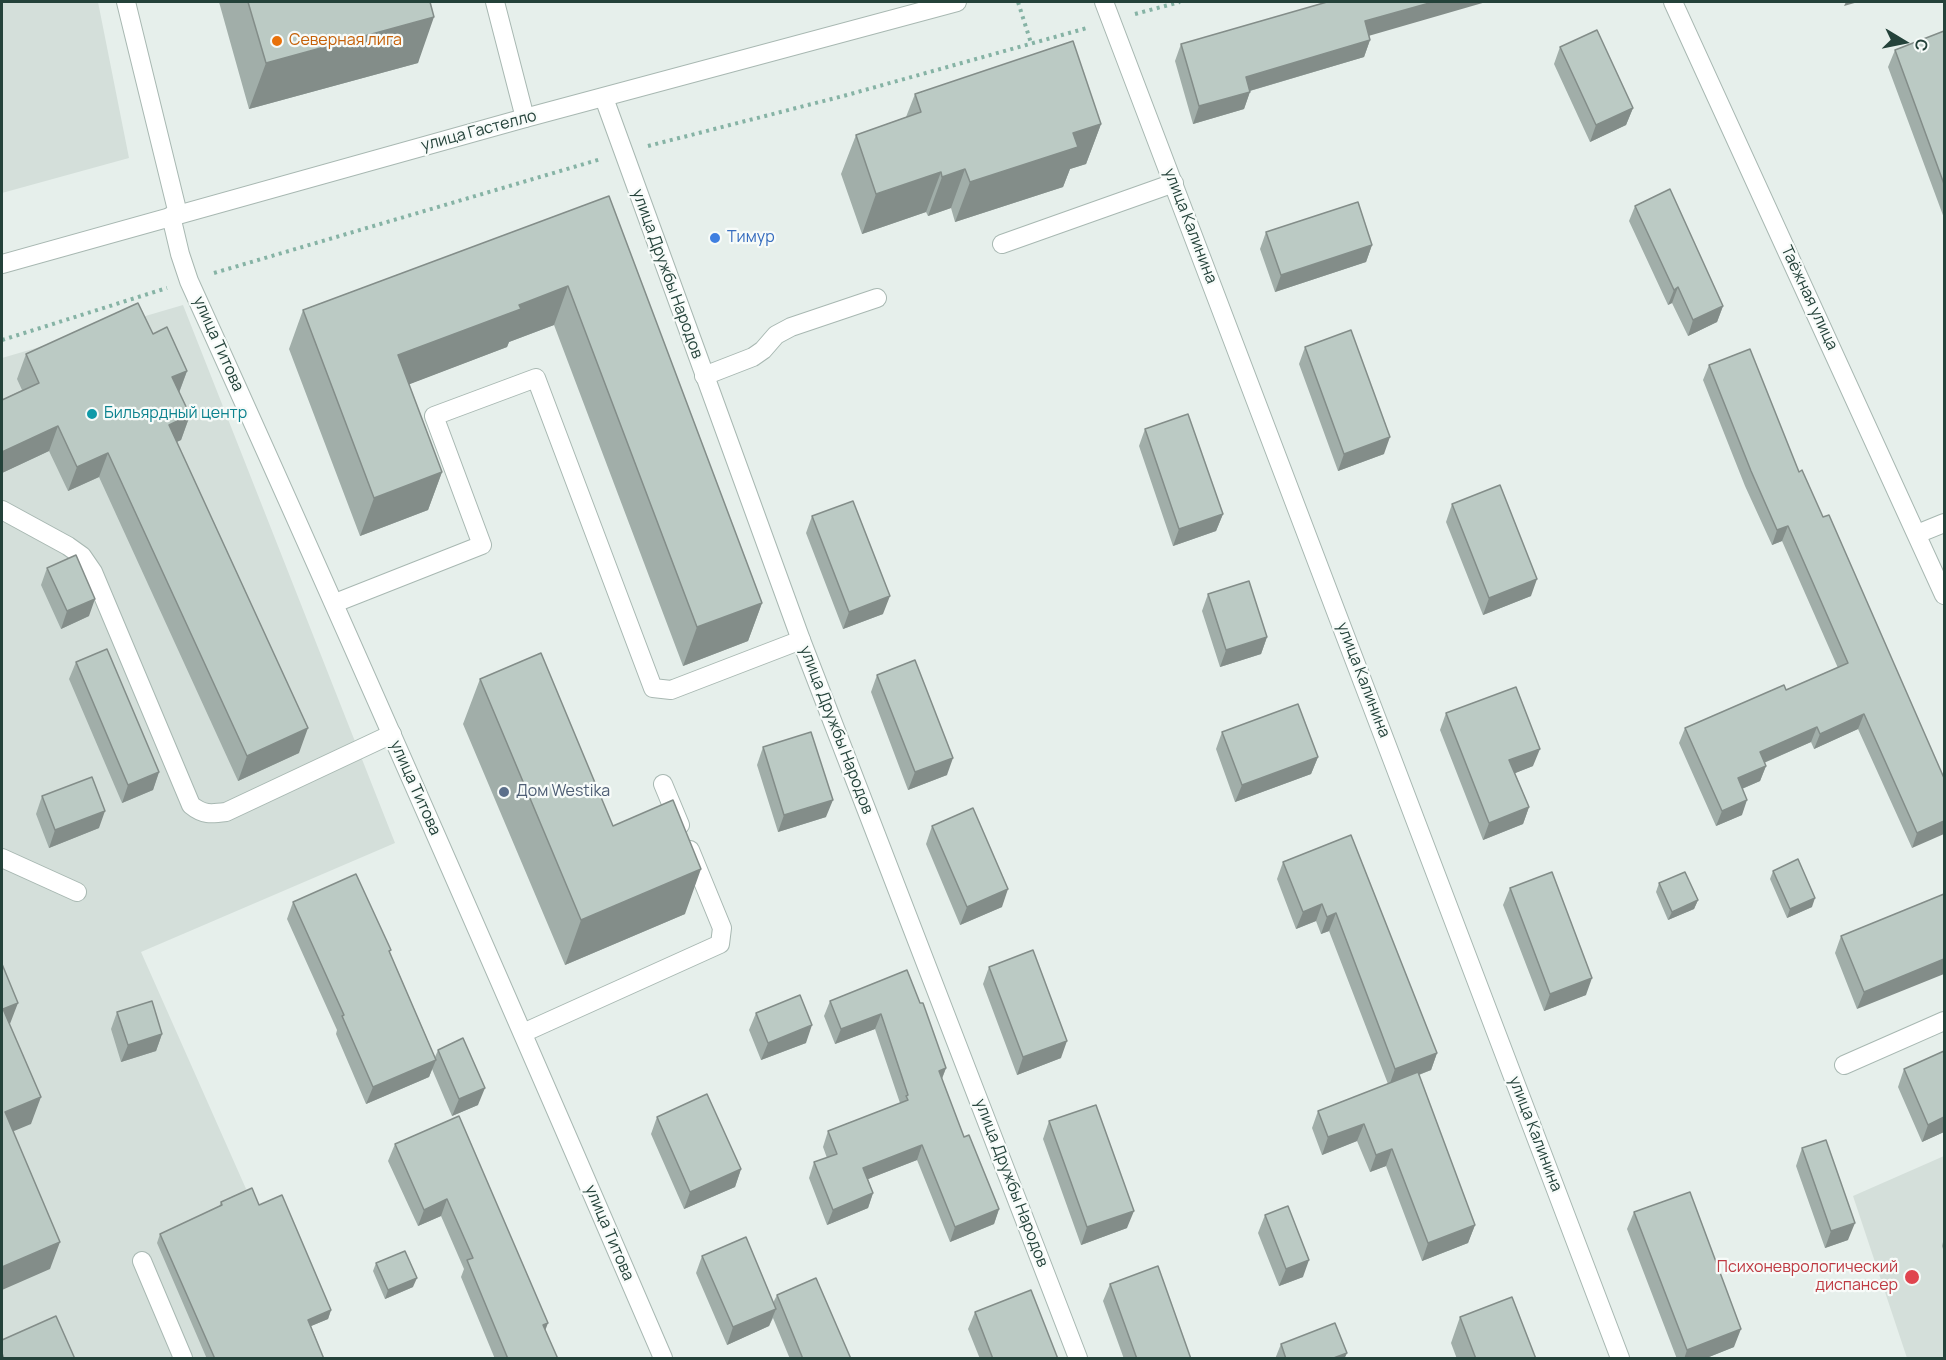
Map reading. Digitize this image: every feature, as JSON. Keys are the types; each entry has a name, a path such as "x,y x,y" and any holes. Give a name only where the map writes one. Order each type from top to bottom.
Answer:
{"street":[{"name":"улица Титова","path":"126,2 189,281 335,603 663,1359"},
{"path":"495,2 525,118"},
{"name":"улица Гастелло","path":"2,264 525,118 957,2"},
{"name":"улица Калинина","path":"1104,2 1620,1359"},
{"name":"Таёжная улица","path":"1672,2 1944,595"},
{"name":"улица Дружбы Народов","path":"604,98 801,640 1078,1359"},
{"path":"1002,244 1174,183"},
{"path":"704,376 753,357 776,336 791,327 877,298"},
{"path":"335,603 482,545 434,417 536,378 653,688 671,690 801,640"},
{"path":"2,510 68,546 82,556 93,572 191,805 200,813 226,812 392,734"},
{"path":"1917,534 1944,523"},
{"path":"523,1032 720,944 722,928 663,784"},
{"path":"2,858 77,892"},
{"path":"1844,1065 1944,1021"},
{"path":"142,1261 183,1359"}],"path":[{"path":"1018,2 1031,43"},
{"path":"2,340 189,281 623,152 846,95 1180,2"}],"shaded area":[{"path":"2,2 98,2 129,158 2,193"},
{"path":"183,305 395,843 141,952 321,1358 2,1358 2,358"},
{"name":"Психоневрологический диспансер","path":"1944,1156 1944,1358 1907,1358 1853,1196"}],"building":[{"path":"248,2 430,2 434,17 266,63"},
{"path":"1327,2 1433,2 1365,21 1370,40 1246,77 1250,92 1199,106 1181,44"},
{"path":"1597,30 1633,108 1596,125 1560,47"},
{"path":"1944,31 1944,184 1895,50"},
{"path":"1073,41 1101,124 1073,133 1078,147 970,182 965,169 942,177 941,172 876,194 856,135 921,112 915,94"},
{"path":"1670,189 1723,306 1693,320 1678,287 1674,290 1635,206"},
{"path":"609,196 762,603 697,627 568,286 519,305 521,309 398,355 442,472 374,498 303,310"},
{"path":"1358,202 1372,245 1281,275 1266,232"},
{"path":"138,303 153,334 167,327 187,371 172,377 190,415 169,425 308,728 247,756 108,453 77,467 58,426 2,452 2,400 39,383 26,354"},
{"path":"1351,330 1390,437 1344,454 1305,347"},
{"path":"1750,349 1799,472 1802,470 1823,517 1829,515 1944,778 1944,821 1917,833 1864,714 1820,734 1817,727 1760,752 1766,766 1738,778 1747,800 1722,811 1685,728 1784,685 1786,690 1848,663 1788,526 1777,530 1709,365"},
{"path":"1188,414 1223,514 1179,529 1145,429"},
{"path":"1500,485 1537,579 1489,598 1452,504"},
{"path":"853,501 890,596 849,612 812,516"},
{"path":"76,555 95,599 67,611 47,568"},
{"path":"1249,581 1267,637 1226,650 1208,594"},
{"path":"107,649 159,772 128,785 76,662"},
{"path":"541,653 613,826 673,800 701,869 581,920 480,679"},
{"path":"915,660 953,758 915,772 877,675"},
{"path":"1516,687 1540,749 1509,760 1529,807 1489,823 1446,713"},
{"path":"1298,704 1318,757 1242,785 1222,732"},
{"path":"811,732 833,800 784,815 763,747"},
{"path":"92,777 105,811 55,830 42,796"},
{"path":"973,808 1008,889 967,907 932,826"},
{"path":"1351,835 1437,1053 1395,1069 1336,913 1327,917 1322,904 1303,912 1283,862"},
{"path":"1798,859 1815,898 1790,909 1773,871"},
{"path":"1552,872 1592,978 1550,994 1510,888"},
{"path":"1685,872 1698,900 1672,912 1659,883"},
{"path":"356,874 391,950 389,951 436,1060 373,1087 342,1016 344,1015 293,902"},
{"path":"1944,894 1944,959 1864,992 1841,936"},
{"path":"1033,950 1067,1041 1023,1057 989,967"},
{"path":"2,964 18,1003 3,1009 41,1097 5,1112 60,1242 2,1267"},
{"path":"907,970 920,1003 923,1003 946,1068 939,1071 964,1137 969,1135 999,1209 955,1227 922,1145 863,1168 873,1193 833,1210 814,1162 837,1154 828,1131 908,1100 881,1014 841,1029 830,1001"},
{"path":"800,995 812,1025 768,1043 756,1013"},
{"path":"152,1001 162,1034 128,1045 117,1012"},
{"path":"463,1038 485,1088 459,1099 438,1050"},
{"path":"1944,1051 1944,1117 1928,1125 1904,1069"},
{"path":"1418,1072 1475,1225 1428,1243 1392,1149 1376,1155 1364,1124 1328,1137 1318,1111"},
{"path":"707,1094 741,1169 690,1192 657,1117"},
{"path":"1096,1105 1134,1211 1087,1227 1049,1121"},
{"path":"459,1116 548,1323 543,1325 558,1359 508,1359 467,1260 473,1258 447,1199 424,1210 395,1144"},
{"path":"1826,1140 1855,1223 1831,1231 1802,1148"},
{"path":"252,1188 259,1205 282,1195 331,1310 308,1320 324,1359 215,1359 160,1234"},
{"path":"1690,1192 1741,1329 1687,1350 1634,1212"},
{"path":"1288,1206 1309,1260 1286,1269 1265,1215"},
{"path":"746,1237 776,1309 733,1327 702,1256"},
{"path":"405,1251 417,1278 388,1290 376,1263"},
{"path":"1158,1266 1191,1359 1137,1359 1110,1284"},
{"path":"816,1278 851,1359 803,1359 777,1295"},
{"path":"1031,1290 1058,1359 993,1359 975,1312"},
{"path":"1512,1297 1536,1359 1476,1359 1460,1317"},
{"path":"56,1316 75,1359 4,1359 2,1340"},
{"path":"1335,1323 1347,1353 1331,1359 1286,1359 1281,1344"}],"place":[{"name":"Северная лига","path":"277,41"},
{"name":"Тимур","path":"715,238"},
{"name":"Бильярдный центр","path":"92,414"},
{"name":"Дом Westika","path":"504,792"},
{"name":"Психоневрологический диспансер","path":"1912,1277"}]}
